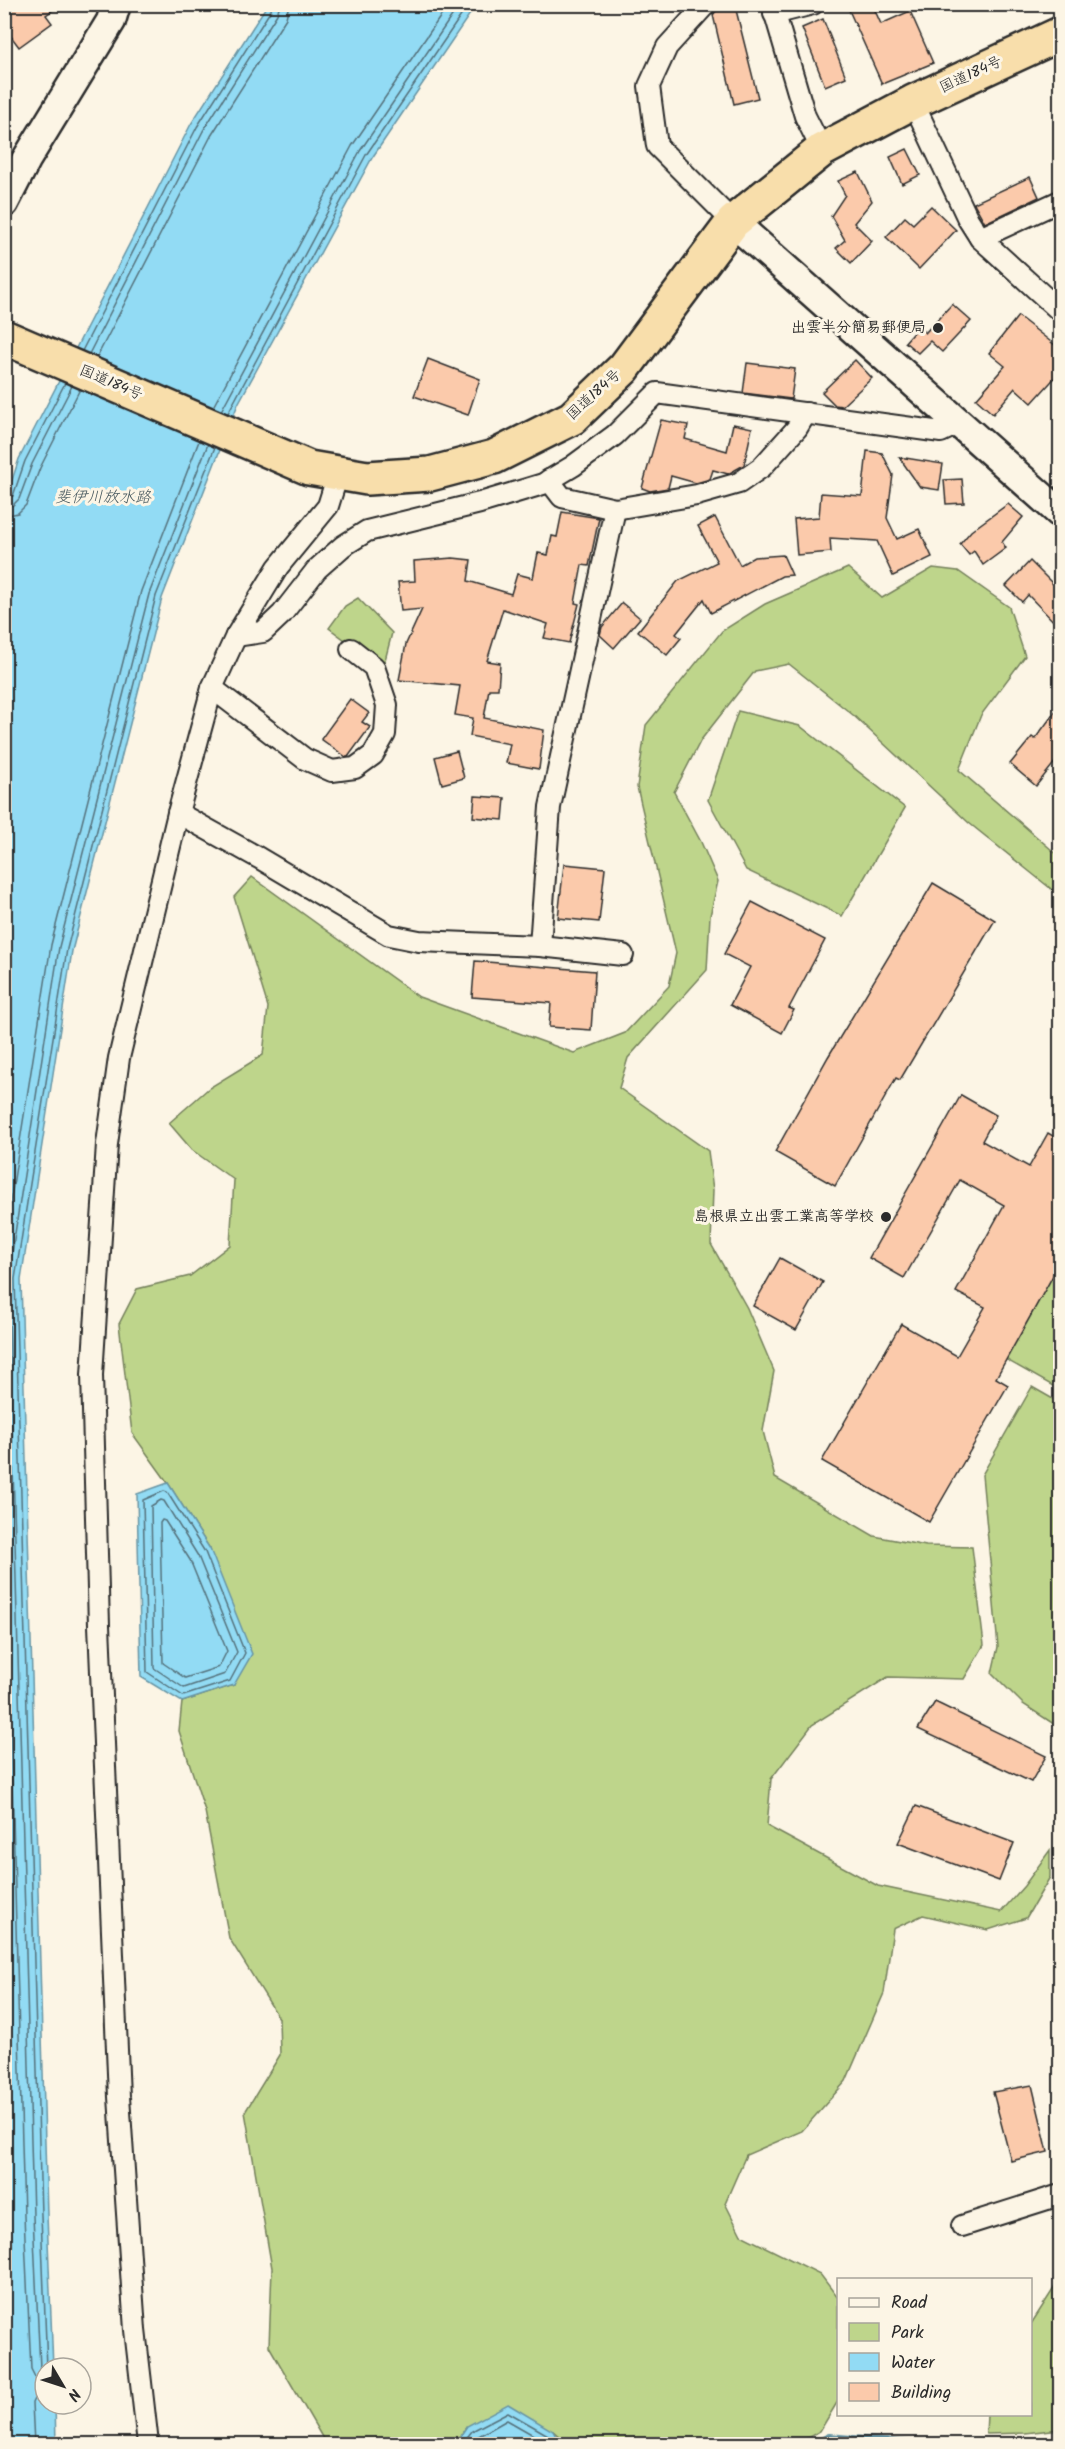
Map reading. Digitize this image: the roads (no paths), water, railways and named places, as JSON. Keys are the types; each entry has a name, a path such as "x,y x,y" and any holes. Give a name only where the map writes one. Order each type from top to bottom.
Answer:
{"highway":[{"name":"国道184号","path":"4,338 323,471 367,478 430,474 494,457 572,418 624,368 733,222 822,150 913,102 1060,34"}],"street":[{"path":"4,204 26,160 111,21 116,4"},
{"path":"706,4 667,47 649,86 657,146 733,222 1060,513"},
{"path":"813,4 773,9 805,116 822,150"},
{"path":"913,102 968,219 980,238 1060,311"},
{"path":"980,238 1060,201"},
{"path":"236,636 263,632 282,614 316,569 343,546 368,531 480,503 549,480 573,466 615,435 657,393 941,432 960,423"},
{"path":"549,480 562,497 615,509 697,495 739,483 762,467 797,428 806,413"},
{"path":"148,2445 135,2330 119,2097 99,1625 92,1375 107,1144 119,1058 178,813 212,688 236,636 278,567 328,506 323,471"},
{"path":"540,946 550,807 615,509"},
{"path":"212,688 305,759 332,771 355,768 373,755 385,734 387,705 374,667 351,649"},
{"path":"178,813 389,934 419,941 540,946 623,955"},
{"path":"962,2226 1060,2195"}],"water":[{"name":"斐伊川放水路","path":"267,5 476,5 372,158 238,404 162,598 72,951 21,1280 53,2356 33,2356 33,2416 55,2416 56,2444 5,2444 5,501 19,459 191,124"},
{"path":"168,1483 210,1549 252,1654 234,1685 182,1702 141,1677 137,1494"},
{"path":"508,2404 553,2431 560,2444 455,2444 467,2426"}],"waterway":[{"path":"813,2444 829,2436 920,2444"}],"place":[{"name":"出雲半分簡易郵便局","path":"938,328"},
{"name":"島根県立出雲工業高等学校","path":"886,1217"}]}
